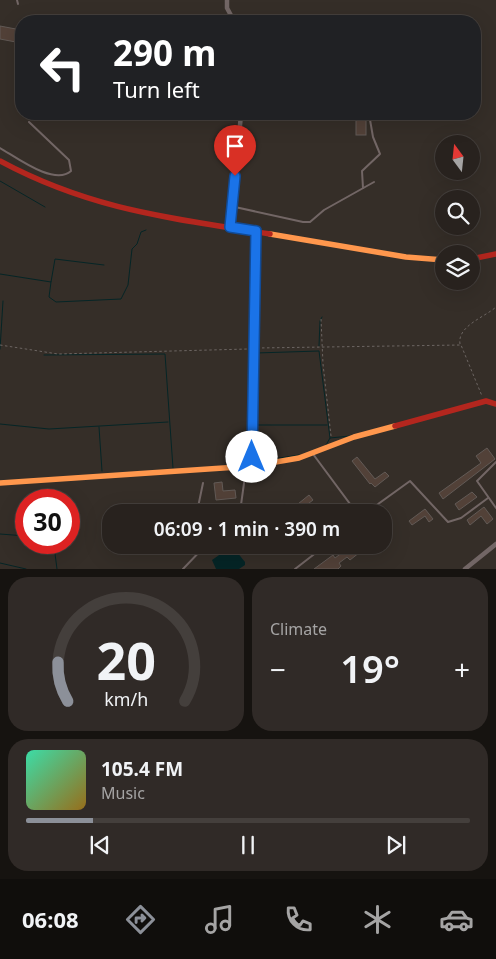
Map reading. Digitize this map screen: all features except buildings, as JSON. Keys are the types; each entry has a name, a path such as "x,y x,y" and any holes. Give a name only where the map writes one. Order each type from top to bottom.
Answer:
{"street":[{"path":"227,0 230,15"},
{"path":"230,227 240,120"},
{"path":"0,161 27,177 52,188 103,206 406,257 435,259"},
{"path":"249,466 256,231"},
{"path":"480,257 496,254"},
{"path":"0,483 249,466 313,454 354,438 484,402 492,401 496,404"},
{"path":"465,569 496,544"}],"lane":[{"path":"17,0 18,4"},
{"path":"363,188 362,171 380,154 373,136 370,120"},
{"path":"0,148 38,170 62,175 71,170 69,160 29,122"},
{"path":"232,207 302,222 310,222 324,210 374,182"},
{"path":"313,454 350,504"},
{"path":"496,462 477,481 496,508"},
{"path":"242,504 249,466"},
{"path":"378,504 410,481 448,522 461,518 488,498"},
{"path":"198,504 204,483"},
{"path":"183,569 197,554"},
{"path":"295,569 314,554"}],"path":[{"path":"484,402 459,339 465,328 496,307"},
{"path":"321,320 331,436"},
{"path":"0,345 58,354 252,348 460,345"}],"water":[{"path":"221,554 238,554 245,562 245,565 239,569 216,569 212,560"}],"waterway":[{"path":"0,181 45,207"},
{"path":"51,282 49,297 56,302 121,299 128,285 132,249 137,244 141,232 146,230"},
{"path":"0,274 51,282 55,259 104,265"},
{"path":"0,349 3,301"},
{"path":"319,346 320,321 322,317"},
{"path":"255,406 256,353 319,351 330,438"},
{"path":"44,355 165,354 173,468"},
{"path":"0,424 49,429 168,422"},
{"path":"254,425 327,425"},
{"path":"99,427 102,471"},
{"path":"326,445 330,438 350,436"},
{"path":"255,457 260,461 299,455"},
{"path":"0,534 15,535"},
{"path":"55,554 57,569"},
{"path":"0,563 26,569"}],"traffic: slow":[{"path":"270,234 406,257 435,259"},
{"path":"0,483 253,466 299,458 354,437 395,426"}],"traffic: jam":[{"path":"0,161 34,178 67,191 132,210 270,234"},
{"path":"480,257 496,254"},
{"path":"395,426 486,401 496,404"}],"route":[{"path":"235,176 230,227 256,231 252,348 252,457"}]}
